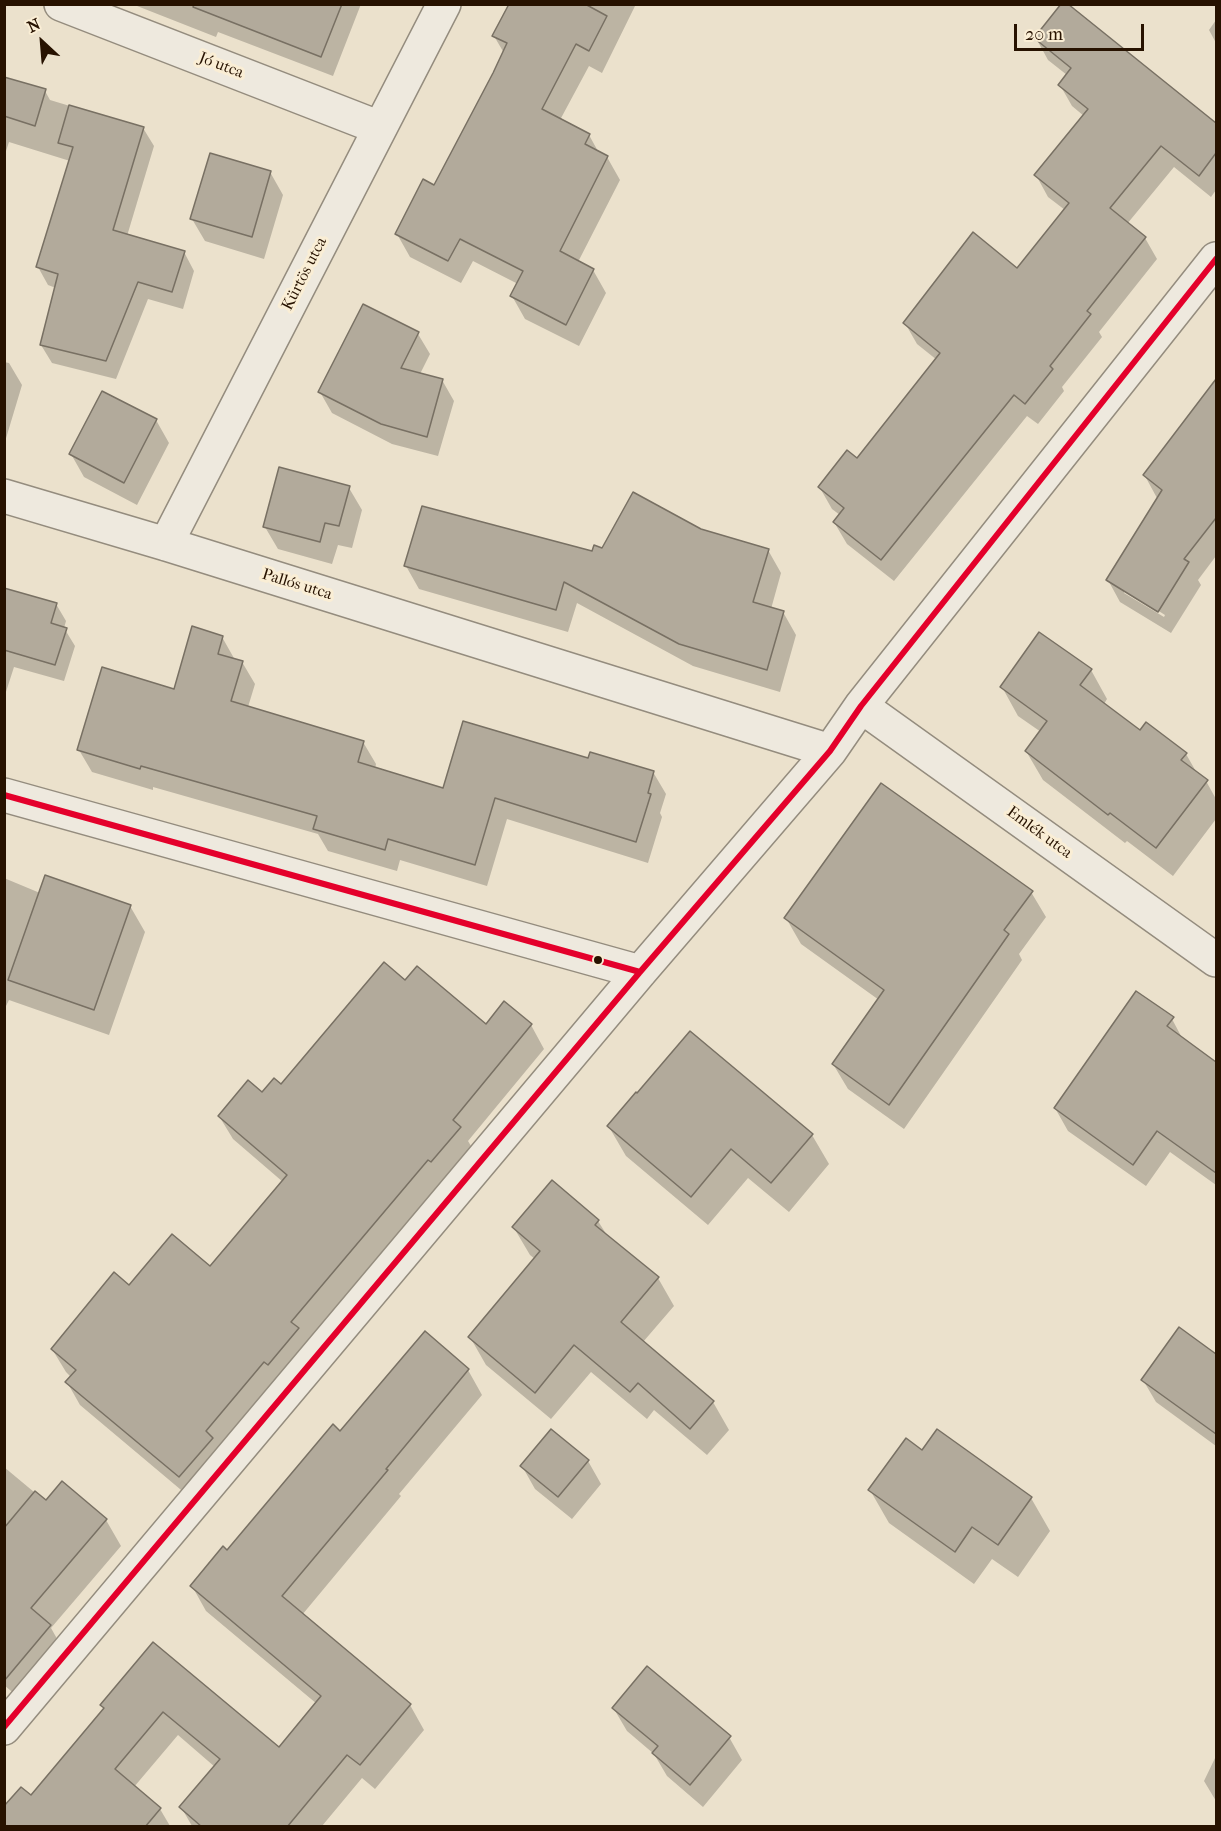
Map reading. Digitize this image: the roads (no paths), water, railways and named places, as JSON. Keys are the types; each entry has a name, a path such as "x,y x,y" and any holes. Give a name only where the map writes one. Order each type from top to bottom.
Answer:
{"street":[{"name":"Jó utca","path":"61,4 380,128"},
{"name":"Kürtös utca","path":"166,544 444,4"},
{"path":"4,1728 640,972 830,751 861,706 1216,259"},
{"name":"Pallós utca","path":"4,496 166,544 830,751"},
{"name":"Emlék utca","path":"861,706 1216,960"},
{"path":"4,795 640,972"}]}
